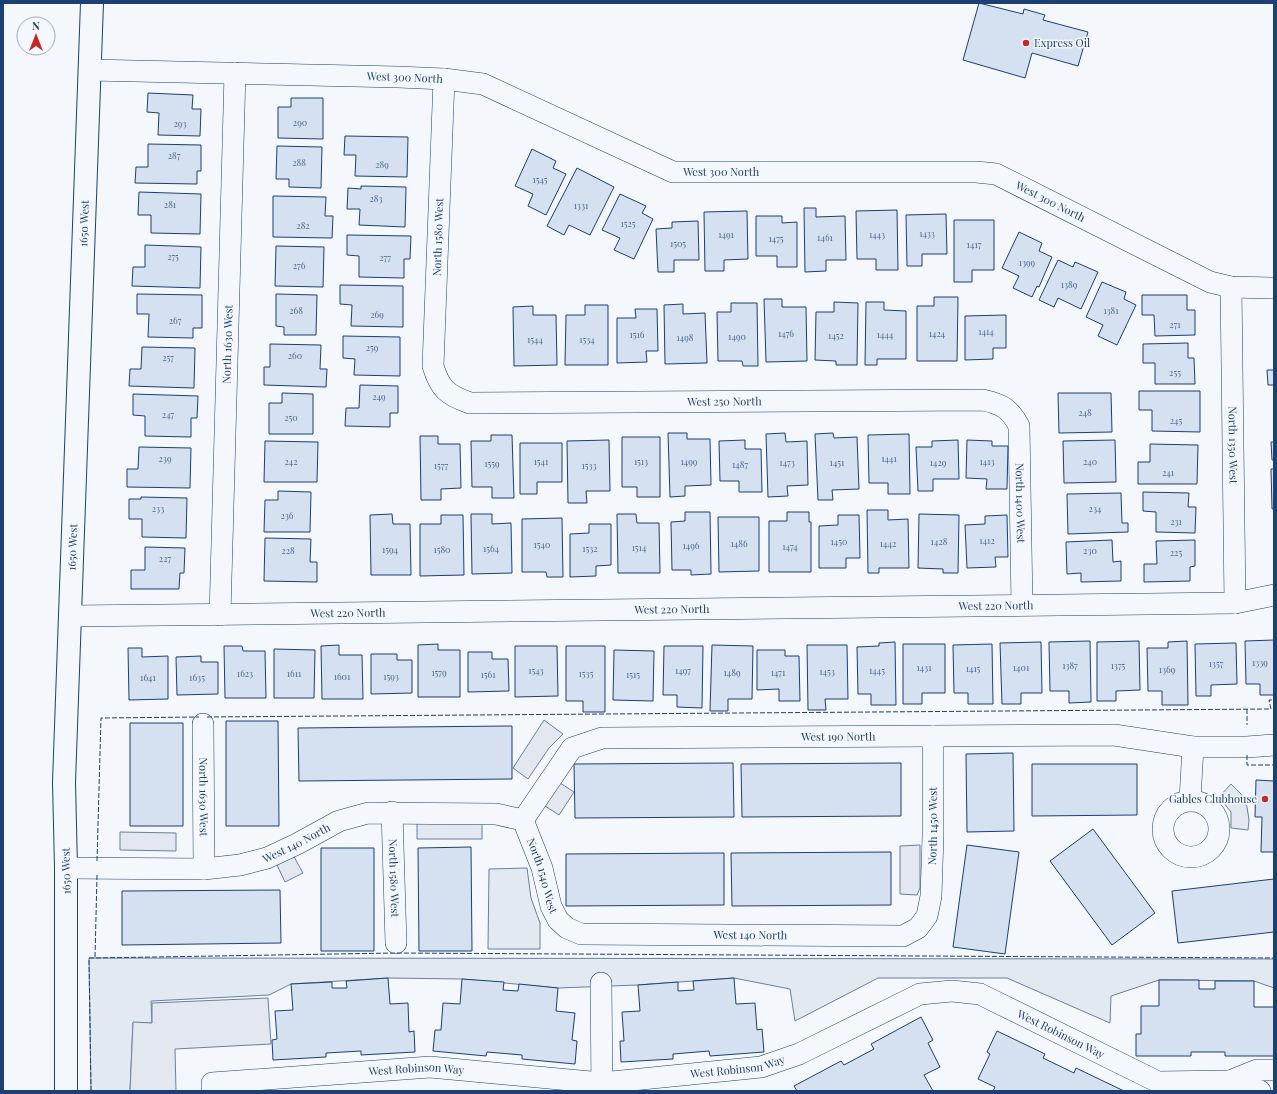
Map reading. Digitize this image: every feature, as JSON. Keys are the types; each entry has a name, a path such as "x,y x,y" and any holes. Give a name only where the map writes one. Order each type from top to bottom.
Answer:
{"street":[{"name":"1650 West","path":"66,1091 66,868 64,782 92,3"},
{"name":"West 300 North","path":"90,70 444,79 483,84 673,172 996,174 1210,282 1231,287 1274,288"},
{"name":"North 1630 West","path":"220,615 235,73"},
{"name":"North 1580 West","path":"444,79 433,366 438,380 446,392"},
{"name":"North 1350 West","path":"1231,287 1235,603"},
{"name":"West 250 North","path":"446,392 470,402 983,400 1004,407"},
{"name":"North 1400 West","path":"1004,407 1013,414 1019,426 1022,605"},
{"name":"West 220 North","path":"70,616 1235,603 1274,595"},
{"name":"North 1630 West","path":"203,724 204,869"},
{"name":"West 190 North","path":"1193,747 1247,732 1274,738"},
{"name":"West 190 North","path":"523,820 572,748 602,738 1114,735 1193,747 1247,747 1274,745"},
{"name":"North 1450 West","path":"927,916 932,884 933,736"},
{"path":"1190,800 1193,747"},
{"name":"North 1580 West","path":"392,812 396,943"},
{"name":"West 140 North","path":"66,868 204,869 240,865 267,858 297,844 339,821 368,813 496,814 523,820"},
{"name":"North 1540 West","path":"523,820 542,868 552,906 558,920 567,928"},
{"name":"West 140 North","path":"567,928 581,934 600,936 882,937 903,936 918,928 927,916"},
{"path":"601,982 602,1087"},
{"name":"West Robinson Way","path":"212,1087 430,1067 602,1087 761,1067 799,1054 920,994 952,991 980,994 1158,1087 1230,1081"},
{"path":"1230,1081 1257,1070 1274,1070"},
{"path":"1230,1081 1260,1091"}],"shaded area":[{"path":"544,720 563,734 549,748 528,779 513,768"},
{"path":"557,781 574,792 559,815 542,804"},
{"path":"1231,784 1241,794 1247,807 1249,820 1248,830 1231,828 1231,812 1219,797"},
{"path":"417,822 482,822 482,839 417,839"},
{"path":"120,832 176,833 176,851 120,850"},
{"path":"920,845 920,888 917,895 900,894 900,846"},
{"path":"293,855 303,873 285,882 276,863"},
{"path":"527,868 531,898 540,923 540,949 488,949 489,869"},
{"path":"89,958 1274,959 1274,988 1254,981 1159,980 1111,996 1110,1023 1007,978 878,978 795,1021 790,989 734,978 638,985 558,988 462,979 388,978 291,984 269,995 151,1001 152,1023 133,1023 130,1091 91,1091"},
{"path":"268,998 271,1044 175,1049 176,1091 130,1091 133,1022 152,1023 152,1003"}],"building":[{"name":"Express Oil","path":"979,3 1023,14 1024,9 1045,15 1043,20 1088,32 1078,66 1032,53 1025,78 963,60"},
{"path":"148,93 193,95 192,109 201,109 200,136 158,135 159,113 147,112"},
{"path":"291,98 323,98 323,139 278,138 278,107 291,107"},
{"path":"345,136 408,137 407,177 355,176 356,155 344,155"},
{"path":"148,144 201,145 201,171 197,171 197,184 135,183 136,167 148,167"},
{"path":"277,146 322,147 321,188 289,187 289,179 276,179"},
{"path":"532,149 556,161 553,168 566,174 546,215 528,206 533,194 515,186"},
{"path":"577,168 614,187 590,235 569,225 564,235 547,226"},
{"path":"361,186 406,187 405,227 359,225 360,209 347,209 348,188 361,189"},
{"path":"139,192 201,194 200,234 151,233 151,215 138,215"},
{"path":"620,194 646,206 642,213 653,219 634,259 614,250 620,238 602,230"},
{"path":"273,196 326,197 325,216 333,216 332,238 273,237"},
{"path":"804,208 816,208 816,217 845,216 846,260 826,260 826,271 805,272"},
{"path":"897,210 898,270 876,270 876,259 857,259 856,211"},
{"path":"747,211 748,259 724,260 724,271 705,271 704,212"},
{"path":"946,214 947,254 922,254 922,266 907,266 906,215"},
{"path":"756,216 782,216 782,223 797,222 797,267 777,267 777,256 756,256"},
{"path":"954,220 994,220 994,270 972,270 972,282 954,282"},
{"path":"698,221 699,260 674,260 674,272 658,272 656,229 672,228 672,222"},
{"path":"1019,232 1042,243 1039,251 1052,257 1039,287 1037,286 1032,297 1013,288 1019,276 1002,268"},
{"path":"347,235 411,236 410,259 404,259 404,278 359,277 359,256 347,255"},
{"path":"145,245 201,247 200,288 132,286 133,267 145,267"},
{"path":"276,246 324,247 323,287 275,286"},
{"path":"1058,260 1073,267 1075,262 1098,272 1081,309 1058,298 1054,307 1039,300"},
{"path":"1102,282 1126,292 1124,299 1136,305 1117,345 1098,336 1103,325 1086,317"},
{"path":"340,285 403,286 403,327 351,326 352,305 340,304"},
{"path":"137,294 202,295 202,328 193,328 193,338 148,337 149,314 137,314"},
{"path":"276,294 317,295 316,335 284,335 284,327 276,326"},
{"path":"1142,295 1187,295 1187,310 1195,310 1195,335 1155,336 1154,315 1142,315"},
{"path":"934,297 958,297 957,361 917,361 917,306 934,306"},
{"path":"764,299 782,299 782,307 806,307 807,361 766,362"},
{"path":"834,302 858,303 857,365 836,365 836,361 815,360 816,312 834,312"},
{"path":"866,302 884,302 884,310 906,311 906,359 877,359 877,365 865,365"},
{"path":"731,303 757,303 758,366 743,366 742,361 718,361 717,312 731,312"},
{"path":"683,304 683,314 705,313 707,363 665,364 664,305"},
{"path":"585,305 608,305 608,365 565,365 566,315 585,315"},
{"path":"533,306 533,315 556,315 557,365 514,366 513,307"},
{"path":"635,309 657,309 658,351 646,351 647,362 617,363 617,318 636,318"},
{"path":"1006,315 1006,348 993,348 993,359 965,360 965,316"},
{"path":"343,336 400,337 400,376 354,375 355,359 343,358"},
{"path":"1188,343 1188,358 1194,358 1195,384 1155,384 1155,363 1143,363 1143,344"},
{"path":"270,344 321,345 320,369 327,369 326,387 264,385 264,367 270,367"},
{"path":"142,347 195,348 194,388 129,386 130,369 141,369"},
{"path":"1267,370 1274,370 1274,385 1268,385"},
{"path":"360,385 398,386 398,413 390,413 390,427 345,426 346,408 359,408"},
{"path":"1139,391 1200,391 1200,432 1152,431 1152,410 1139,410"},
{"path":"282,393 313,394 313,434 269,434 269,403 282,403"},
{"path":"1058,393 1111,393 1112,432 1059,433"},
{"path":"133,394 198,396 197,418 191,418 191,437 145,436 145,416 133,415"},
{"path":"668,433 687,433 687,439 710,439 711,485 685,486 685,496 670,497"},
{"path":"785,433 786,442 807,441 808,485 787,486 788,496 768,497 766,434"},
{"path":"833,433 834,438 857,437 859,489 832,490 833,500 818,500 815,434"},
{"path":"909,434 910,494 888,494 888,483 869,483 868,435"},
{"path":"491,435 512,435 514,498 492,498 492,487 472,487 471,441 491,441"},
{"path":"420,436 438,436 438,444 460,444 461,488 441,489 441,500 421,500"},
{"path":"622,437 660,437 660,497 637,497 637,487 622,487"},
{"path":"609,440 610,491 586,491 587,503 568,503 567,441"},
{"path":"745,440 745,449 761,449 762,492 739,492 739,481 720,481 719,441"},
{"path":"958,440 959,479 933,479 933,491 918,491 916,447 932,447 932,441"},
{"path":"967,440 992,441 992,446 1008,446 1007,489 986,489 987,479 966,478"},
{"path":"1115,440 1116,482 1064,483 1063,441"},
{"path":"265,441 318,442 317,482 264,482"},
{"path":"1271,442 1274,442 1274,460 1272,460"},
{"path":"520,443 562,443 562,482 537,482 537,494 520,494"},
{"path":"1150,444 1198,445 1197,484 1138,484 1138,462 1150,462"},
{"path":"139,447 191,448 190,488 127,487 127,469 138,469"},
{"path":"1271,469 1274,469 1274,509 1272,509"},
{"path":"278,491 311,492 310,532 264,532 265,500 278,500"},
{"path":"1143,492 1189,493 1188,507 1196,507 1195,533 1156,532 1156,512 1143,511"},
{"path":"1121,493 1122,523 1128,523 1128,532 1068,534 1067,494"},
{"path":"141,497 187,498 186,538 142,537 142,519 129,519 129,499 141,499"},
{"path":"867,510 888,510 888,520 908,519 909,568 879,568 879,573 868,573"},
{"path":"685,512 710,512 711,574 691,575 691,570 672,570 671,522 685,521"},
{"path":"787,512 809,512 809,522 811,522 811,572 769,572 769,521 787,521"},
{"path":"392,514 393,524 410,524 411,575 371,575 370,515"},
{"path":"471,514 492,514 492,524 511,523 512,573 472,574"},
{"path":"617,514 636,514 637,523 659,523 660,573 618,573"},
{"path":"919,514 959,515 958,573 943,573 943,569 918,568"},
{"path":"441,515 463,515 464,575 420,576 420,524 441,524"},
{"path":"838,515 859,515 860,558 846,558 846,568 819,568 819,526 838,525"},
{"path":"1007,515 1008,557 995,557 996,567 967,568 965,525 985,524 985,516"},
{"path":"718,517 759,517 759,571 719,572"},
{"path":"562,518 563,577 547,577 546,572 522,572 522,519"},
{"path":"589,524 611,524 611,565 596,566 596,576 570,577 570,534 589,533"},
{"path":"265,538 311,539 310,562 317,562 317,582 264,581"},
{"path":"1112,540 1113,562 1121,561 1121,581 1081,582 1081,573 1067,574 1066,542"},
{"path":"1195,540 1195,566 1190,567 1190,581 1144,582 1144,564 1157,564 1156,541"},
{"path":"145,547 185,548 184,573 180,573 179,589 131,589 131,570 145,570"},
{"path":"1274,640 1274,695 1260,695 1260,684 1246,684 1245,641"},
{"path":"1090,641 1091,702 1069,703 1069,691 1050,691 1049,642"},
{"path":"1139,641 1140,690 1116,691 1116,701 1097,701 1097,642"},
{"path":"1187,641 1188,705 1162,705 1162,691 1148,691 1147,648 1168,648 1168,642"},
{"path":"895,642 896,705 871,705 871,694 858,694 857,647 879,646 879,643"},
{"path":"1041,642 1042,693 1021,693 1021,704 1002,704 1000,643"},
{"path":"1236,643 1237,684 1211,685 1211,696 1196,696 1195,644"},
{"path":"438,644 438,650 460,650 460,697 418,697 418,645"},
{"path":"903,644 945,644 945,693 922,693 922,704 903,704"},
{"path":"992,644 993,704 968,704 968,693 954,693 953,645"},
{"path":"339,645 339,655 362,655 363,699 322,699 321,646"},
{"path":"712,645 753,646 752,699 728,699 728,711 710,711"},
{"path":"807,645 847,645 848,699 825,699 826,710 808,710"},
{"path":"224,646 242,646 243,651 265,651 266,698 225,698"},
{"path":"515,646 557,646 558,696 515,697"},
{"path":"566,646 605,646 605,712 583,712 583,701 566,701"},
{"path":"664,646 703,646 702,708 677,707 677,695 663,695"},
{"path":"128,648 142,648 142,657 168,656 168,699 129,700"},
{"path":"274,649 315,650 314,698 274,698"},
{"path":"614,650 654,651 653,701 613,700"},
{"path":"757,650 785,650 785,656 799,656 800,701 779,701 779,689 757,690"},
{"path":"468,652 492,652 492,659 508,659 509,691 468,692"},
{"path":"371,654 397,654 397,660 412,660 412,693 371,694"},
{"path":"201,656 201,662 218,662 218,694 177,695 176,657"},
{"path":"226,721 278,721 279,826 226,826"},
{"path":"130,723 183,723 183,826 130,826"},
{"path":"512,726 512,779 299,781 298,728"},
{"path":"1013,753 1014,831 967,832 966,754"},
{"path":"733,763 734,817 575,818 574,764"},
{"path":"901,763 901,816 742,817 741,764"},
{"path":"1032,764 1137,764 1137,815 1032,816"},
{"name":"Gables Clubhouse","path":"1256,780 1274,781 1274,852 1261,852 1262,817 1255,817"},
{"path":"1093,829 1155,913 1112,945 1050,861"},
{"path":"967,845 1019,852 1005,954 953,947"},
{"path":"471,847 472,951 419,951 418,848"},
{"path":"321,848 374,848 374,951 321,951"},
{"path":"891,852 891,905 732,906 731,853"},
{"path":"724,853 724,905 566,906 566,854"},
{"path":"1274,879 1274,932 1178,943 1172,891"},
{"path":"280,890 281,943 122,945 122,891"},
{"path":"388,978 390,1004 408,1003 409,1032 414,1031 415,1052 361,1055 361,1051 326,1053 326,1057 273,1060 272,1040 277,1039 275,1011 293,1010 291,984 332,982 332,988 347,988 346,981"},
{"path":"734,978 736,1004 755,1003 757,1030 762,1029 764,1052 710,1056 709,1051 673,1054 673,1059 621,1062 620,1041 624,1041 622,1012 640,1011 638,985 678,982 678,991 694,990 693,981"},
{"path":"462,979 504,982 503,990 518,991 519,984 558,988 556,1011 575,1013 572,1040 577,1041 575,1064 522,1059 522,1055 487,1052 486,1056 433,1051 435,1030 441,1030 443,1003 460,1004"},
{"path":"1159,980 1199,980 1199,989 1215,989 1215,981 1254,981 1254,1007 1274,1007 1274,1056 1225,1056 1225,1052 1191,1052 1191,1056 1136,1056 1136,1034 1141,1034 1141,1006 1159,1006"},
{"path":"921,1017 933,1040 928,1043 940,1067 924,1075 933,1091 797,1091 794,1086 841,1061 844,1065 874,1049 871,1044"},
{"path":"997,1031 1045,1054 1043,1058 1074,1073 1076,1068 1124,1091 993,1091 995,1087 978,1079 990,1054 987,1052"}],"fence":[{"path":"207,717 1271,709 1269,700 1274,700"},
{"path":"1247,709 1247,725"},
{"path":"97,861 101,718 199,717"},
{"path":"1247,755 1247,765 1274,765"},
{"path":"97,875 95,958 395,953 1274,958"},
{"path":"91,1091 89,958 95,958"}],"place":[{"name":"Express Oil","path":"1026,43"},
{"name":"Gables Clubhouse","path":"1265,799"}]}
